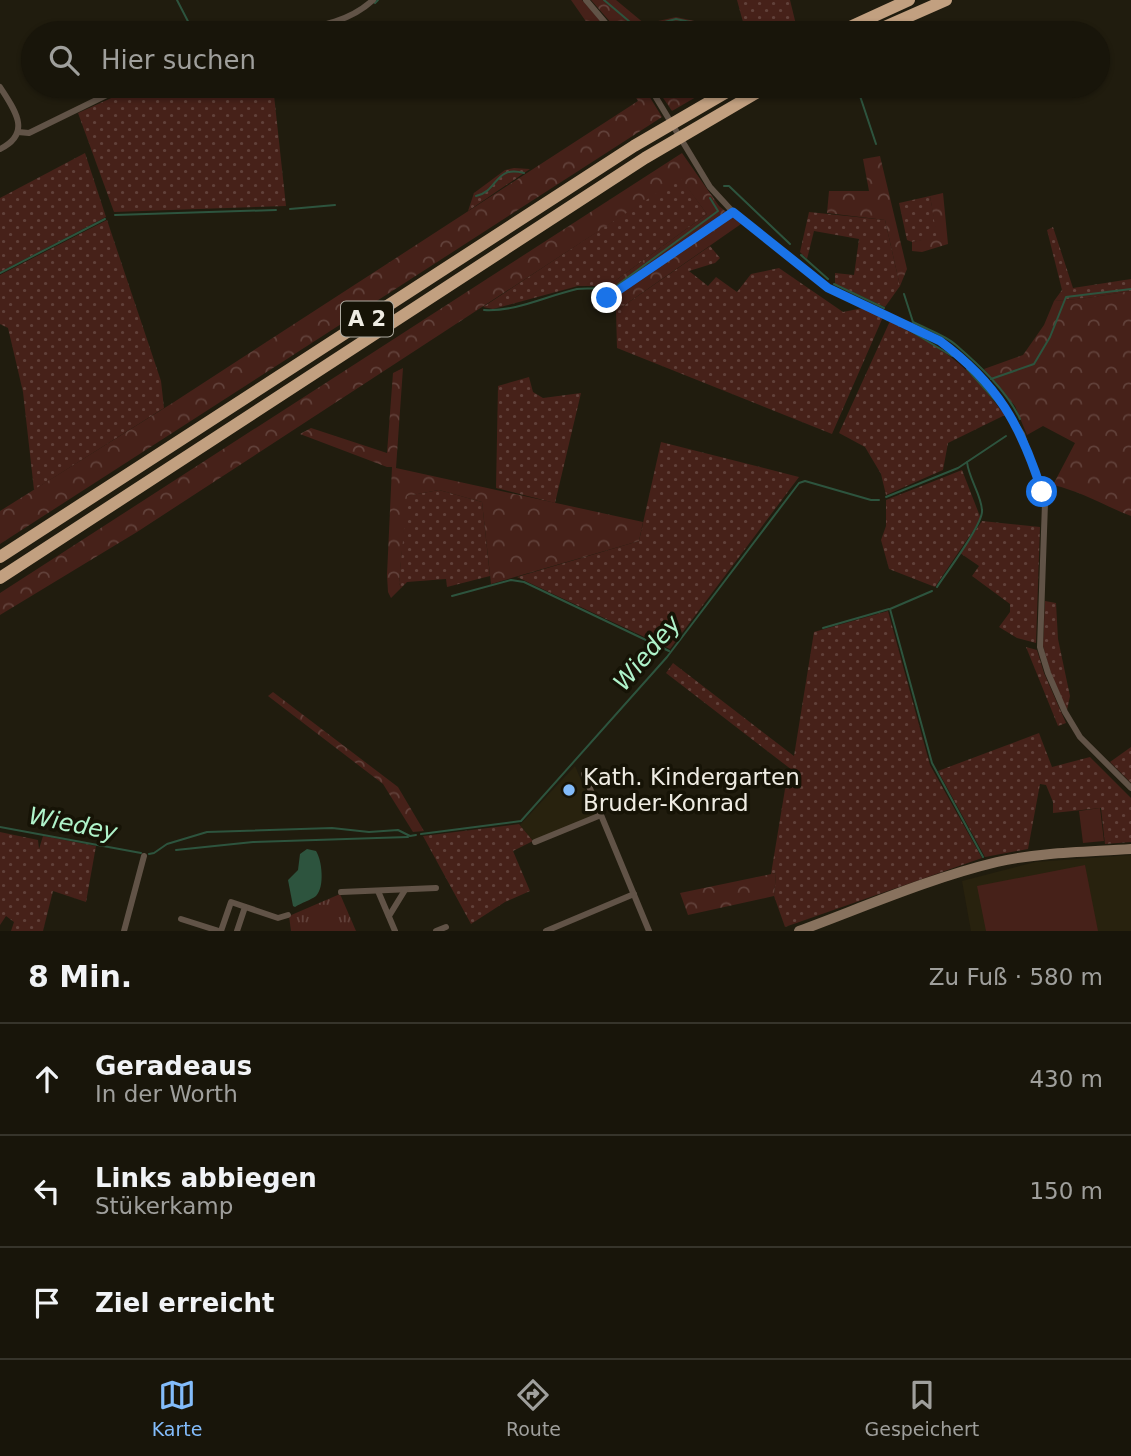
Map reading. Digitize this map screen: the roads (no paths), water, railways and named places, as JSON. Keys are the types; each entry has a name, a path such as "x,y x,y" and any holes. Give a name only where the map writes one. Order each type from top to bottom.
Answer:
{"highway":[{"path":"863,21 909,0"},
{"path":"898,21 946,0"},
{"name":"A 2","path":"0,557 635,146 717,98"},
{"name":"A 2","path":"0,578 645,158 748,98"}],"street":[{"path":"339,21 358,13 373,0"},
{"path":"586,0 604,21"},
{"path":"0,87 16,112 18,132 10,144 0,149"},
{"path":"18,132 29,132 100,98"},
{"path":"656,98 693,159 720,199 733,212 828,288 940,341 984,380 1004,406 1022,434 1045,503 1040,647 1048,673 1065,712 1080,737 1131,788"},
{"path":"596,306 733,212"},
{"path":"584,774 649,931"},
{"path":"536,842 601,815"},
{"path":"799,931 943,878 997,862 1039,855 1131,849"},
{"path":"124,931 144,856"},
{"path":"341,892 436,888"},
{"path":"389,916 405,890"},
{"path":"378,891 395,931"},
{"path":"546,931 634,894"},
{"path":"181,919 220,931 231,902 278,918 288,915"},
{"path":"237,931 245,907"},
{"path":"436,931 446,927"}],"waterway":[{"path":"177,0 188,21"},
{"path":"375,3 378,0"},
{"path":"604,0 629,21"},
{"path":"668,21 686,21"},
{"path":"861,98 876,144"},
{"path":"476,196 489,189 502,175 514,171 524,173"},
{"path":"724,186 729,186 790,244"},
{"path":"484,310 508,309 577,289 616,286 718,211 710,198"},
{"path":"290,209 335,205"},
{"path":"115,215 276,210"},
{"path":"0,273 105,219"},
{"path":"801,255 828,279"},
{"path":"834,284 884,308"},
{"name":"Wiedey","path":"991,379 1034,364 1050,337 1066,297 1131,289"},
{"path":"904,294 913,322 952,341 1000,389 1020,419"},
{"path":"909,330 952,356"},
{"path":"967,369 1001,407"},
{"name":"Wiedey","path":"886,497 958,468 1006,436"},
{"path":"937,587 981,516 981,504 967,462"},
{"name":"Wiedey","path":"421,834 521,821 667,657 799,483 805,481 879,500"},
{"path":"452,596 511,580 524,582 669,651"},
{"path":"932,591 890,609 932,763 983,857"},
{"path":"823,628 889,609"},
{"name":"Wiedey","path":"0,827 141,853"},
{"name":"Wiedey","path":"149,854 167,844 207,832 332,828 369,832 398,830 410,836 416,835"},
{"path":"176,850 253,842 408,837"}],"place":[{"name":"Kath. Kindergarten Bruder-Konrad","path":"569,790"}]}
